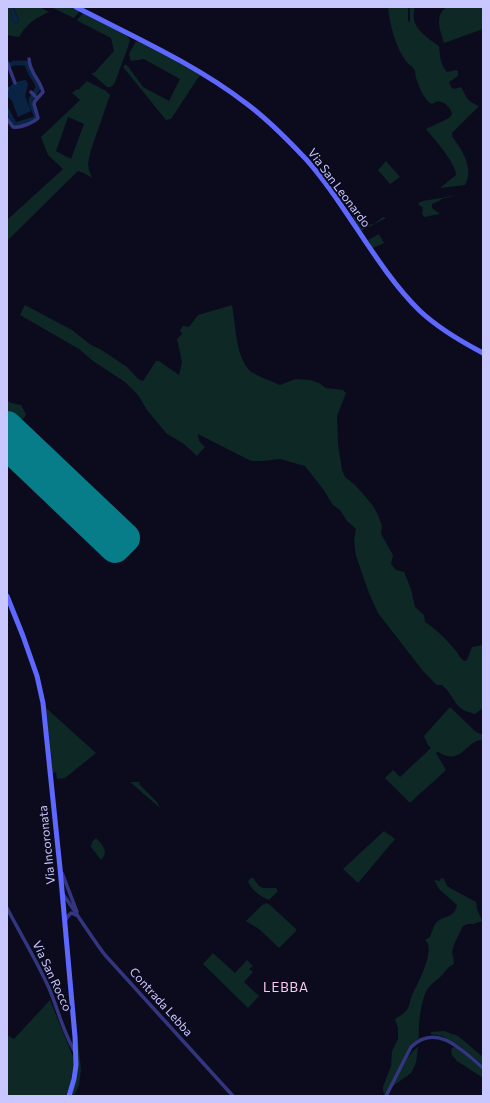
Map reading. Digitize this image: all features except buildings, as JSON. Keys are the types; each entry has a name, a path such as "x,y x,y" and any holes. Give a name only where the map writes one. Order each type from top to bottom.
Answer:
{"street":[{"name":"Via San Leonardo","path":"76,7 184,62 224,87 256,110 312,165 391,278 412,303 432,321 483,353"},
{"path":"7,119 13,127 16,128 34,122 38,118 34,104 43,92 37,77 31,70 30,59"},
{"path":"7,62 15,83"},
{"path":"31,92 35,96"},
{"name":"Via Incoronata","path":"7,596 30,656 43,703 60,868 76,1052 74,1079 69,1096"},
{"path":"60,868 79,917"},
{"path":"62,893 68,895 73,901"},
{"path":"62,893 79,917"},
{"name":"Via San Rocco","path":"7,908 42,973 52,995 69,1042 76,1052"},
{"path":"65,922 71,913 79,917"},
{"name":"Contrada Lebba","path":"79,917 89,934 105,955 229,1094 234,1096"},
{"path":"386,1096 411,1047 424,1039 432,1037 449,1041 483,1068"}],"green space":[{"path":"7,7 10,8 13,22 15,24 19,22 14,7 40,7 49,12 32,22 25,28 19,37 7,35"},
{"path":"51,7 72,7 80,11 74,18"},
{"path":"388,7 408,7 408,21 410,22 410,7 415,7 414,20 416,25 424,35 439,46 441,60 447,72 455,70 458,71 458,76 449,82 451,87 454,89 461,87 468,99 479,106 452,133 452,136 463,153 468,165 468,179 465,185 440,188 456,175 455,170 444,151 426,129 449,118 452,113 445,104 438,101 432,104 424,97 416,78 415,70 401,54 390,21"},
{"path":"447,7 483,7 483,29 444,43 439,18 440,14"},
{"path":"83,13 126,35 130,40 115,82 111,87 107,87 91,73 94,73 114,51 111,38 78,21 77,20"},
{"path":"136,41 141,42 201,75 171,119 166,120 123,67 127,65 143,87 169,101 180,79 144,59 131,61 129,54"},
{"path":"87,81 106,91 110,95 88,163 92,178 78,171 7,241 7,220 63,169 48,155 41,137 80,100 72,93 77,89 78,90","holes":["68,117 84,124 71,159 56,151"]},
{"path":"386,161 400,177 390,184 378,170"},
{"path":"458,195 441,199 432,204 432,208 440,214 424,217 422,214 423,208 418,204 423,201"},
{"path":"355,216 359,219 361,226 374,224 383,217 386,218 361,231 352,217"},
{"path":"379,234 384,243 373,248 368,240"},
{"path":"25,305 72,330 91,345 100,349 127,367 138,379 143,381 156,361 159,361 179,375 182,362 177,339 182,334 180,330 183,326 189,327 198,315 232,305 241,356 251,372 280,385 296,379 310,380 319,383 326,388 343,390 346,393 337,416 338,444 342,470 345,477 364,495 378,515 382,526 381,534 393,555 391,564 396,570 404,572 411,589 415,607 424,615 425,622 434,628 445,639 464,661 467,660 472,647 483,645 483,708 475,714 465,711 458,706 442,685 437,685 423,671 378,613 356,556 354,540 356,529 347,521 340,510 333,505 323,489 305,466 280,459 251,461 198,434 199,441 205,447 197,456 184,444 166,433 147,410 138,395 125,382 93,361 79,349 20,315"},
{"path":"7,400 11,403 21,405 26,414 24,418 20,420 10,411 7,411"},
{"path":"450,707 476,732 483,735 483,740 472,744 458,755 446,756 438,752 436,753 446,770 410,803 385,778 393,770 400,777 431,748 424,736"},
{"path":"46,708 96,753 65,778 57,779 56,772 53,773"},
{"path":"130,782 140,782 139,784 157,802 160,808"},
{"path":"384,831 395,839 358,883 343,869"},
{"path":"96,838 103,846 105,851 105,854 101,860 91,847 92,842"},
{"path":"253,878 262,888 276,888 278,891 269,900 266,899 251,887 248,881"},
{"path":"441,878 444,879 447,886 476,902 482,921 463,926 452,951 454,964 450,966 426,991 421,1011 419,1038 414,1043 385,1095 383,1087 391,1066 392,1051 398,1039 398,1028 395,1019 407,1010 425,967 429,951 428,944 425,940 430,937 437,922 454,913 456,909 457,905 439,889 434,880 440,881"},
{"path":"266,903 296,929 296,931 279,948 259,929 246,921"},
{"path":"213,953 235,973 247,960 253,966 249,969 253,972 244,982 259,996 248,1008 203,964"},
{"path":"50,1000 74,1059 71,1081 66,1096 7,1096 7,1035 14,1039"},
{"path":"75,1009 81,1070 79,1085 74,1096 71,1096 73,1089"},
{"path":"444,1031 458,1036 483,1057 483,1065 459,1045 442,1036 431,1034 431,1032"},
{"path":"418,1047 416,1063 411,1073 393,1086 408,1057"},
{"path":"453,1047 457,1048 483,1070 483,1078 457,1061 452,1055 451,1050"}],"water":[{"path":"7,7 13,7 19,22 15,24 13,22 10,8"},
{"path":"26,80 28,84 25,96 31,111 18,117 12,101 7,96 7,89 15,83"}],"waterway":[{"path":"7,66 14,63 26,63 37,83 38,88 31,99 36,116 34,119 15,125 7,110"}],"runway":[{"path":"7,426 125,538 115,548 7,445"}],"district":[{"name":"LEBBA","path":"286,988"}]}
